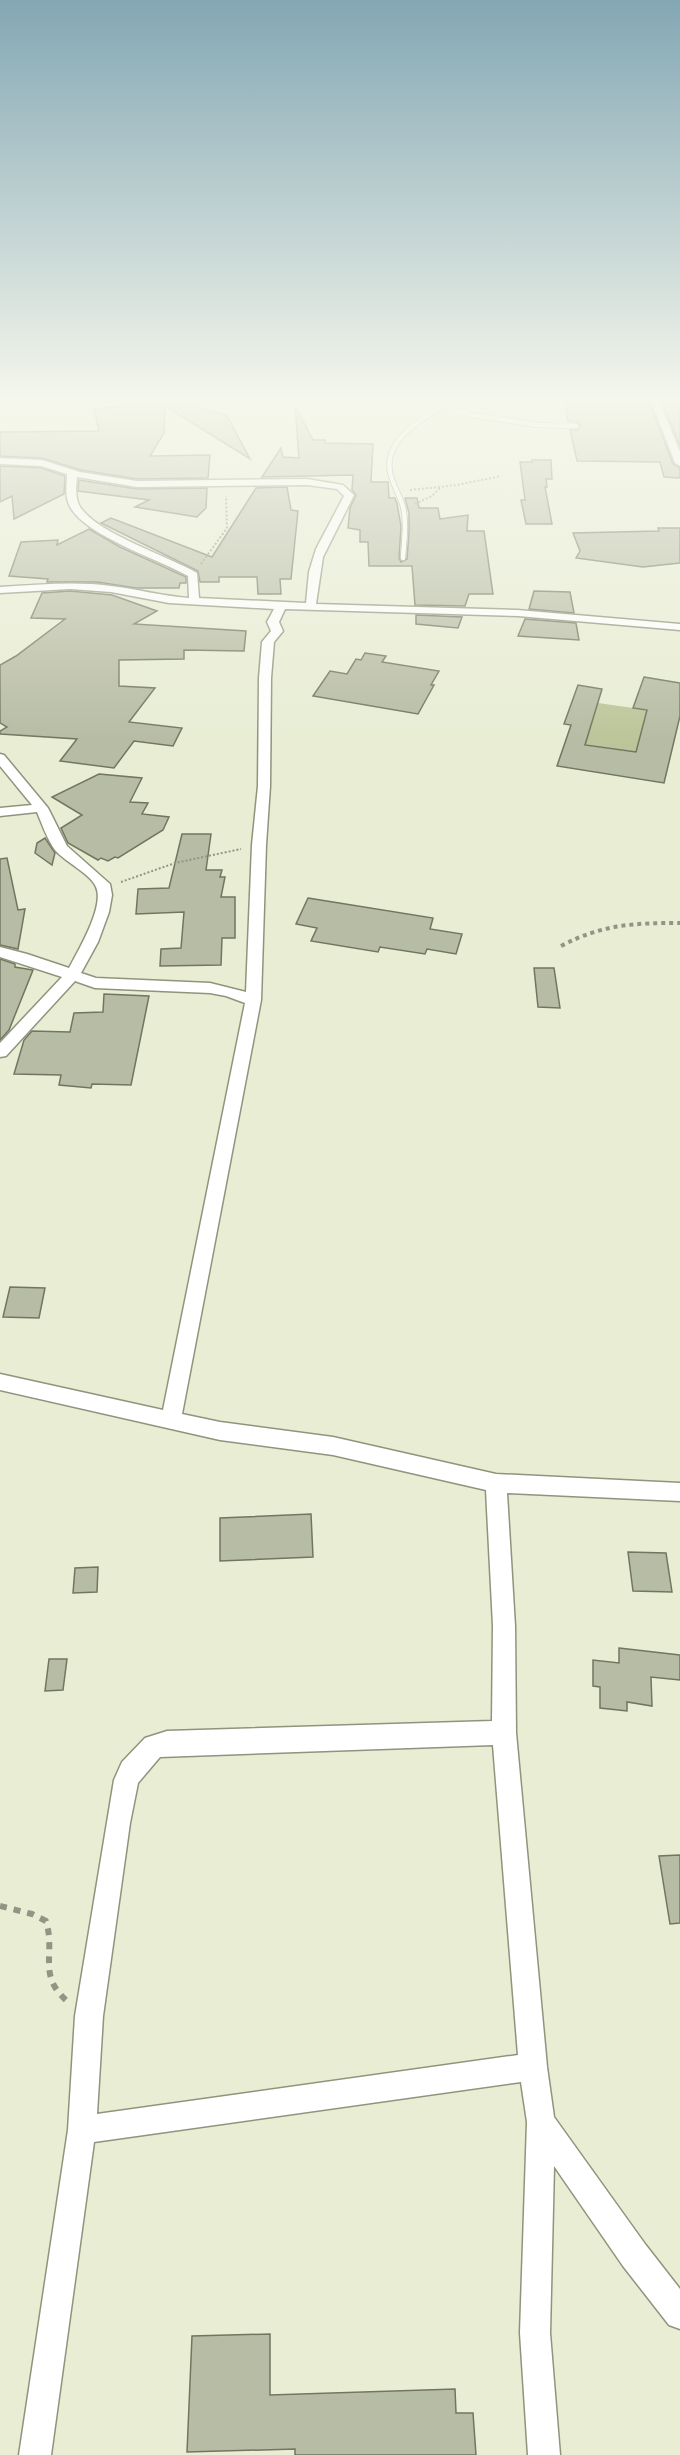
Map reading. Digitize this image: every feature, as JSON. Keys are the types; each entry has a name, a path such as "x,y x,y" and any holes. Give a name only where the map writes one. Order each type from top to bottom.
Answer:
{"street":[{"path":"79,513 113,536 167,559 193,575 194,601"},
{"path":"312,605 312,577 316,558 342,513"},
{"path":"0,590 51,586 95,588 194,601 518,613 680,627"},
{"path":"171,1420 253,1000 259,845 264,786 268,642 278,631 273,622 281,606"},
{"path":"0,758 41,808 61,848 103,884 105,895 102,912 91,942 73,974 41,1011 0,1052"},
{"path":"0,812 41,808"},
{"path":"0,952 22,957 105,985 219,989 253,1000"},
{"path":"0,1382 220,1431 333,1446 496,1483 680,1492"},
{"path":"496,1483 504,1626 504,1733 533,2067 541,2122 535,2333 544,2455"},
{"path":"34,2455 82,2130 89,2016 126,1780 137,1761 153,1746 167,1743 504,1733"},
{"path":"82,2130 533,2067"},
{"path":"541,2122 634,2255 680,2314"}],"lane":[{"path":"403,513 403,558"}],"path":[{"path":"193,575 227,528 226,513"},
{"path":"103,884 125,882 175,863 259,845"},
{"path":"561,946 585,933 620,923 680,923"},
{"path":"0,1906 32,1914 46,1921 52,1940 48,1972 50,1984 57,1994 89,2016"}],"green space":[{"path":"598,703 647,710 636,752 585,745"}],"building":[{"path":"13,513 27,513 14,519"},
{"path":"170,513 201,513 197,517"},
{"path":"240,513 298,513 291,579 280,579 281,594 258,594 257,577 219,577 219,582 200,582 198,571 101,523 111,518 212,557"},
{"path":"350,513 399,513 401,526 399,558 401,562 407,559 409,513 439,513 440,519 468,515 467,531 484,531 493,594 469,594 465,606 415,605 412,566 369,566 368,542 360,542 360,530 348,528"},
{"path":"524,513 550,513 552,524 526,524"},
{"path":"658,528 680,528 680,563 643,567 576,558 580,551 573,533 659,531"},
{"path":"89,529 120,547 186,577 186,583 180,583 179,588 136,588 97,582 47,582 48,579 9,576 21,542 58,540 57,545"},
{"path":"70,591 112,595 157,611 134,624 246,631 244,651 184,650 184,659 119,660 119,686 155,688 129,722 182,728 173,746 134,741 114,768 60,761 77,739 0,734 0,731 7,727 0,723 0,665 16,656 65,619 31,618 42,593"},
{"path":"534,591 570,592 574,613 529,609"},
{"path":"416,615 462,617 458,628 416,624"},
{"path":"525,619 576,623 579,640 518,636"},
{"path":"365,653 386,656 382,662 439,671 418,714 313,696 330,671 347,674 356,659 361,660"},
{"path":"644,677 680,683 680,716 664,783 557,766 571,725 564,724 578,685 602,689 585,745 636,752 647,710 633,708"},
{"path":"99,774 142,778 130,802 148,803 142,814 169,817 163,830 118,858 115,857 108,861 101,858 98,860 68,843 61,828 82,815 52,797"},
{"path":"182,834 211,834 206,870 222,870 220,877 225,877 221,897 235,897 235,938 222,938 221,965 160,966 161,949 181,948 184,912 136,914 138,889 169,888"},
{"path":"45,838 55,853 52,865 35,853 37,843"},
{"path":"7,858 18,910 25,909 18,949 0,945 0,859"},
{"path":"308,898 433,918 430,929 462,934 456,954 427,949 425,954 380,947 378,952 311,941 317,928 296,924"},
{"path":"0,959 15,964 15,967 33,970 9,1030 0,1040"},
{"path":"534,968 554,968 560,1008 538,1007"},
{"path":"104,994 149,996 131,1085 92,1084 91,1088 59,1085 61,1075 14,1074 24,1040 32,1031 70,1032 74,1013 103,1012"},
{"path":"10,1287 45,1288 39,1318 3,1317"},
{"path":"311,1514 313,1557 220,1561 220,1518"},
{"path":"628,1552 666,1553 672,1592 633,1591"},
{"path":"98,1567 97,1592 73,1593 75,1568"},
{"path":"619,1648 680,1655 680,1680 651,1677 652,1706 627,1702 627,1711 600,1708 600,1687 593,1686 593,1660 619,1663"},
{"path":"49,1659 67,1659 63,1690 45,1691"},
{"path":"680,1855 680,1923 670,1924 659,1856"},
{"path":"270,2334 270,2395 455,2389 456,2413 473,2413 476,2455 295,2455 295,2449 187,2452 192,2336"}]}
